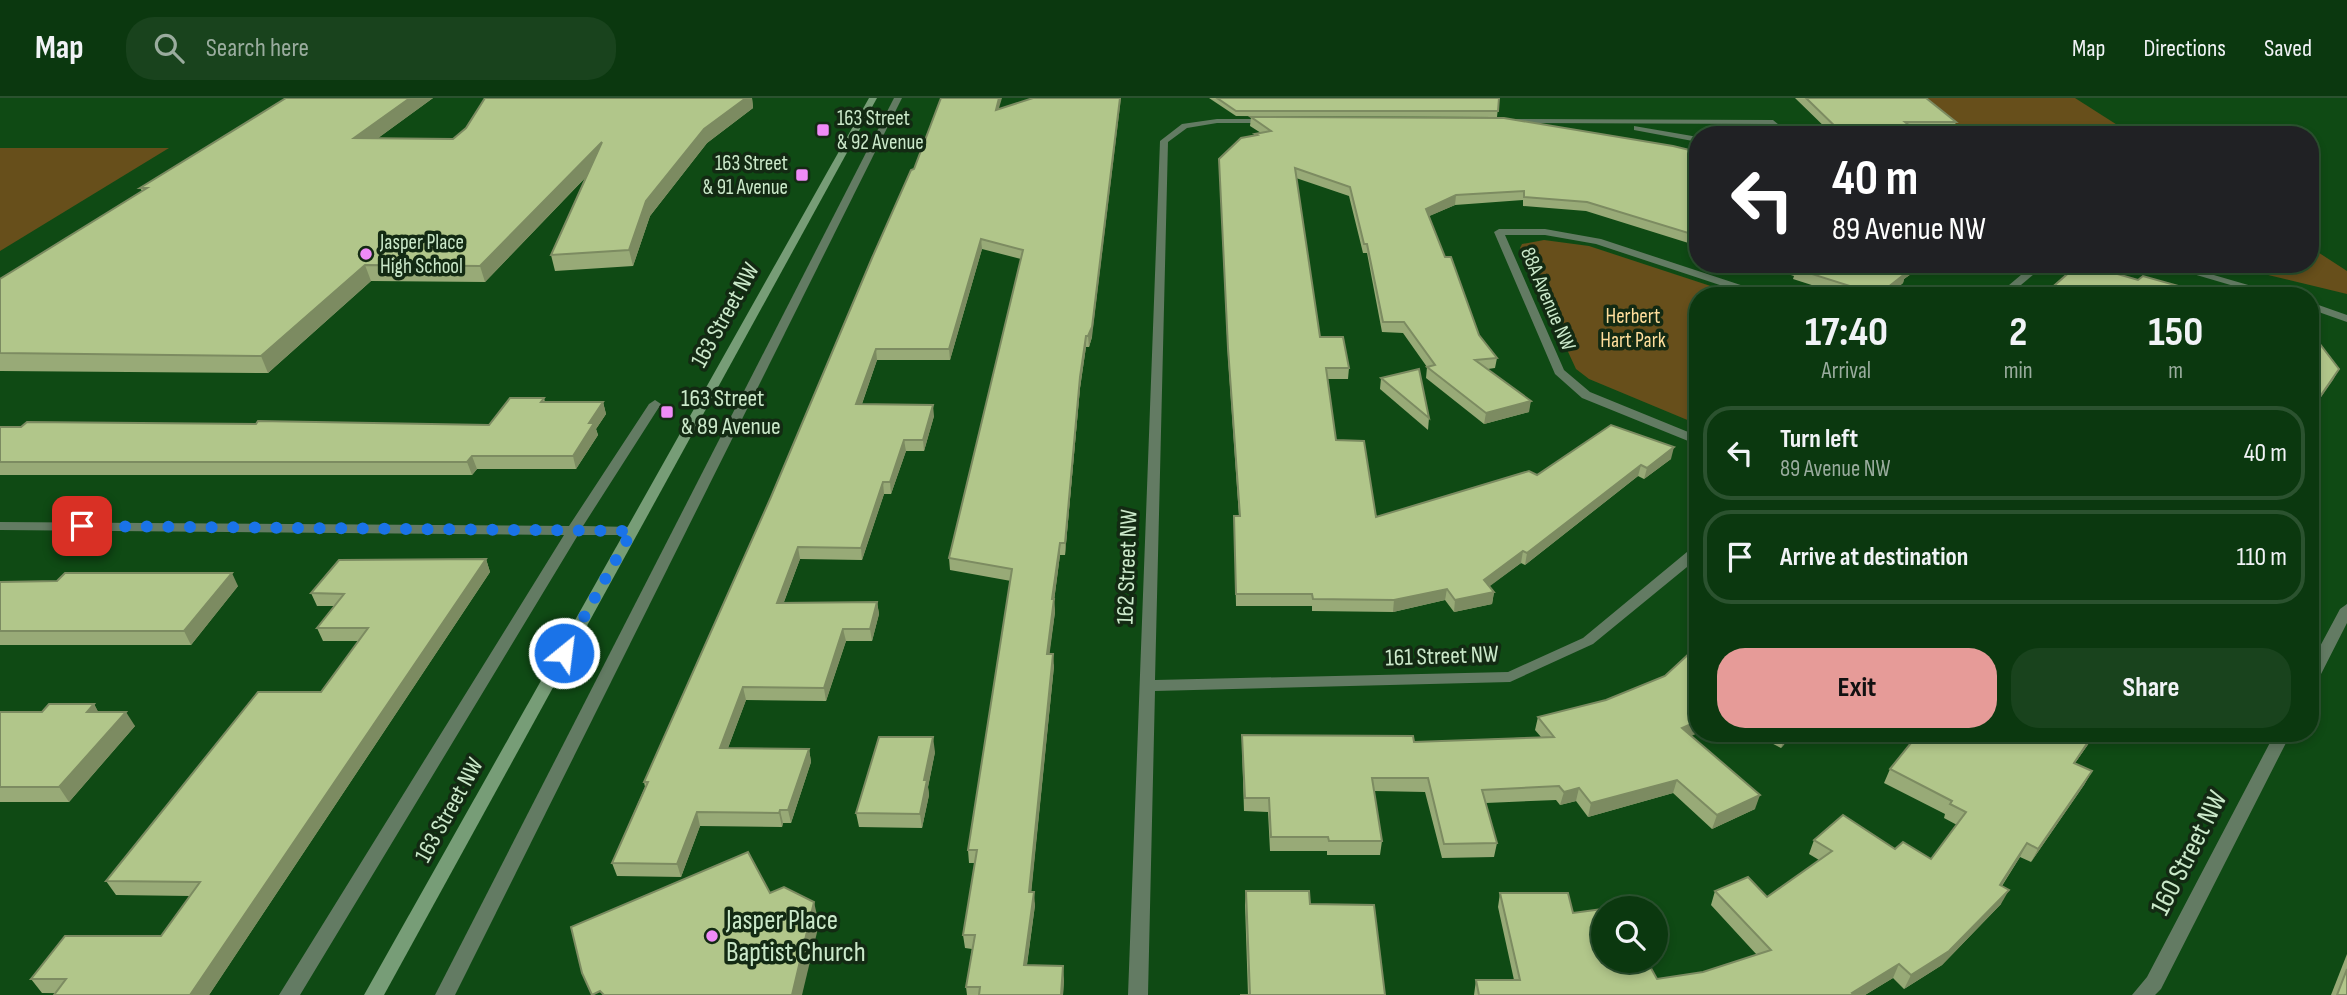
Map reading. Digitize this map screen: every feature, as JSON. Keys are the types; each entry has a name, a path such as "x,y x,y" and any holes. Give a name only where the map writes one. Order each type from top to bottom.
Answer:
{"main road":[{"name":"163 Street NW","path":"374,995 873,98"}],"street":[{"path":"445,995 898,98"},
{"name":"162 Street NW","path":"1138,995 1164,141 1185,126 1217,121 1281,121"},
{"path":"1503,121 1773,122 1777,126"},
{"path":"1607,122 1689,138"},
{"name":"88A Avenue NW","path":"1689,271 1598,241 1545,232 1499,232 1559,372 1586,395 1689,437"},
{"name":"88A Avenue NW","path":"1695,273 1737,287"},
{"path":"2012,287 2030,273"},
{"path":"2197,273 2248,287"},
{"path":"2319,305 2347,310"},
{"path":"2319,307 2347,318"},
{"name":"163 Street NW","path":"289,995 575,528 655,404"},
{"path":"0,526 575,528 632,531"},
{"name":"161 Street NW","path":"1148,686 1510,677 1588,641 1689,557"},
{"path":"2319,663 2347,609"},
{"name":"160 Street NW","path":"2142,995 2154,983 2278,742"}],"green space":[{"path":"1905,98 2075,98 2119,126 1941,126"},
{"path":"0,148 169,148 0,251"},
{"name":"Herbert Hart Park","path":"1544,240 1589,246 1714,287 1689,287 1689,421 1589,379 1576,369 1520,248 1522,244"},
{"path":"2319,253 2347,271 2347,294 2260,273 2319,273"}],"building":[{"path":"286,98 410,98 354,138 453,139 466,128 485,98 746,98 704,129 646,201 629,250 551,255 602,142 480,266 365,265 261,356 0,353 0,279"},
{"path":"941,98 999,98 996,110 1033,98 1120,98 1092,327 1086,336 1080,377 1065,543 1060,543 1052,599 1047,654 1053,654 1029,892 1034,892 1024,965 1063,966 1061,995 979,995 980,987 966,987 975,935 963,935 977,850 968,850 1012,569 949,558 1023,250 981,239 949,349 876,349 856,404 933,405 923,440 904,440 890,482 883,482 861,548 798,547 777,603 877,602 870,629 843,629 824,688 743,687 720,748 809,749 788,810 780,810 779,813 697,812 677,864 612,863 648,782 644,782 771,497 872,258 911,170 914,169"},
{"path":"1217,98 1499,98 1498,111 1236,111"},
{"path":"1806,98 1926,98 1956,122 1905,122 1910,126 1835,126"},
{"path":"1251,117 1504,118 1689,150 1689,233 1587,202 1524,197 1524,191 1456,195 1426,209 1445,257 1451,257 1479,335 1497,358 1475,360 1531,401 1486,413 1427,367 1435,365 1404,322 1383,322 1367,244 1364,244 1350,187 1295,168 1320,337 1343,337 1349,368 1326,368 1336,440 1364,441 1376,517 1529,471 1537,475 1611,425 1674,447 1647,468 1641,465 1527,553 1523,551 1484,580 1494,592 1455,600 1447,589 1394,600 1313,599 1312,594 1236,594 1234,516 1240,516 1228,348 1219,159 1241,138 1271,131"},
{"path":"1809,273 1906,273 1888,287 1853,287"},
{"path":"2069,273 2114,273 2138,280 2143,276 2182,287 2053,287"},
{"path":"2319,343 2339,369 2319,398"},
{"path":"1419,369 1429,418 1381,378"},
{"path":"510,398 544,398 541,402 603,402 589,423 594,423 573,456 472,456 467,462 0,462 0,427 21,427 27,422 256,424 258,421 489,425"},
{"path":"486,559 190,995 54,995 66,979 31,979 65,936 161,936 200,882 106,881 258,692 321,692 368,628 317,628 344,594 311,593 339,560"},
{"path":"65,573 232,573 184,631 0,631 0,582 57,581"},
{"path":"1689,654 1689,725 1682,728 1689,734 1689,742 1698,742 1760,795 1717,815 1677,780 1591,803 1579,788 1564,792 1559,786 1482,790 1497,843 1444,844 1428,778 1372,778 1382,841 1271,837 1269,798 1245,798 1242,735 1413,736 1414,742 1554,737 1538,717 1606,700 1665,676"},
{"path":"49,704 94,704 87,712 126,712 59,787 0,787 0,712 42,712"},
{"path":"879,737 933,737 920,814 856,813"},
{"path":"1912,742 2088,742 2074,763 2092,771 2038,849 2027,843 2000,885 2009,890 1949,951 1911,975 1899,964 1852,993 1854,995 1479,995 1476,980 1520,980 1500,893 1568,893 1573,913 1591,911 1591,973 1654,973 1657,979 1703,972 1771,950 1715,891 1748,877 1767,897 1832,851 1814,840 1843,815 1895,849 1903,842 1931,859 1966,812 1950,804 1952,801 1890,769"},
{"name":"Jasper Place Baptist Church","path":"748,852 770,893 784,887 814,902 792,995 604,995 600,991 592,995 582,973 571,927"},
{"path":"1246,891 1309,891 1310,904 1374,905 1385,995 1250,995"},
{"path":"2347,969 2347,995 2337,995"}],"place":[{"name":"163 Street & 92 Avenue","path":"823,130"},
{"name":"163 Street & 91 Avenue","path":"802,175"},
{"name":"Jasper Place High School","path":"366,254"},
{"name":"163 Street & 89 Avenue","path":"667,412"},
{"name":"Jasper Place Baptist Church","path":"712,936"}],"route":[{"path":"82,526 575,528 632,531 564,653"}]}
